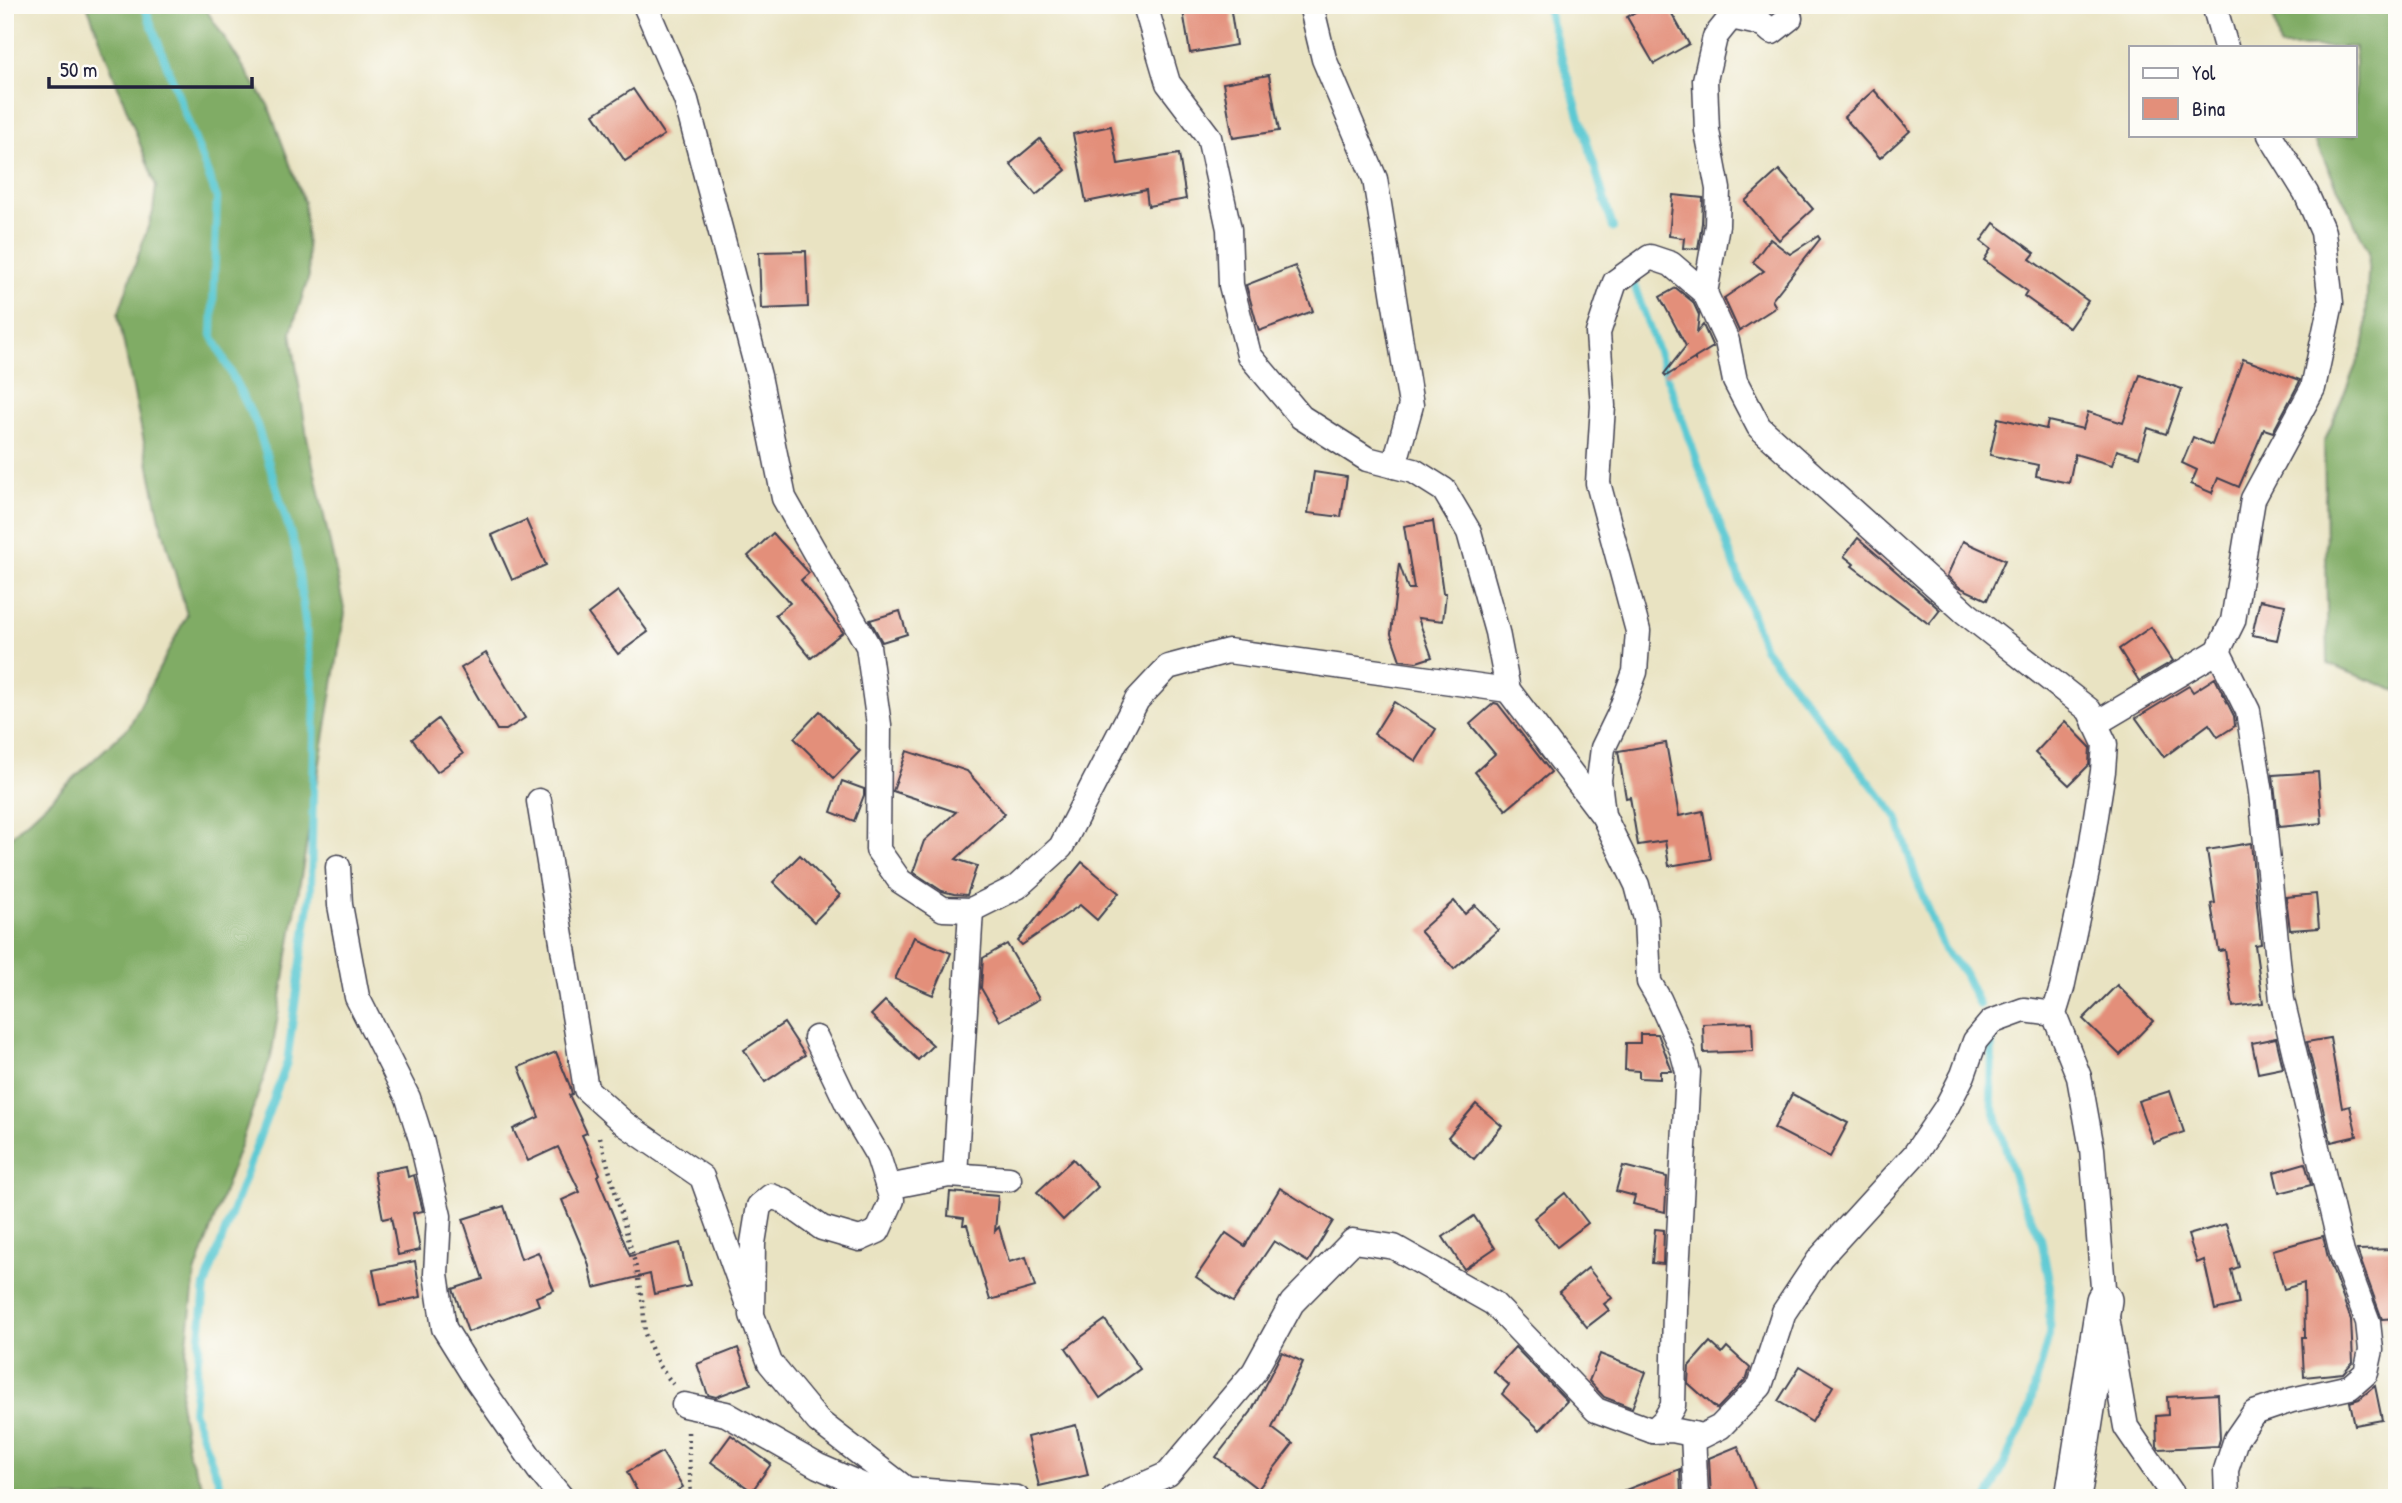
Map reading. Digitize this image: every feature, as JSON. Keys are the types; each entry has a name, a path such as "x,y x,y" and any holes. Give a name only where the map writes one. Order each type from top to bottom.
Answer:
{"street":[{"path":"645,5 686,100 759,376 784,498 868,646 879,725 878,850 900,881 943,909 971,910 1017,887 1061,847 1137,700 1168,667 1228,651 1508,690"},
{"path":"1145,5 1168,83 1209,137 1229,229 1231,285 1249,355 1301,417 1367,459 1414,471 1444,490 1469,532 1497,632 1508,690 1603,815 1637,885 1646,919 1649,982 1682,1050 1688,1072 1675,1310 1673,1406 1664,1421 1653,1430"},
{"path":"1311,5 1324,59 1375,178 1411,405 1394,466"},
{"path":"2214,5 2226,46"},
{"path":"1705,293 1717,225 1718,190 1707,131 1705,80 1715,37 1731,17 1763,24 1772,32 1790,18"},
{"path":"2095,724 2218,651 2233,621 2253,499 2313,388 2331,303 2323,232 2306,193 2271,136"},
{"path":"1603,815 1599,780 1603,748 1635,672 1638,631 1598,483 1603,406 1598,333 1615,282 1650,257 1671,264 1705,293 1727,341 1735,381 1759,427 1966,613 2089,710 2105,744 2088,867 2054,1014 2079,1077 2092,1149 2104,1300 2126,1427 2175,1498"},
{"path":"2218,651 2248,711 2261,793 2282,1000 2342,1253 2368,1322 2371,1350 2366,1373 2350,1387 2292,1400 2254,1413 2236,1438 2226,1470 2227,1498"},
{"path":"539,801 586,1089 625,1124 702,1177 770,1363 818,1421 906,1489"},
{"path":"338,867 340,905 357,997 408,1098 421,1139 439,1216 436,1274 444,1328 492,1404 562,1498"},
{"path":"955,1175 971,910"},
{"path":"1114,1498 1168,1474 1254,1372 1292,1303 1353,1241 1394,1247 1493,1303 1596,1410 1653,1430 1672,1430 1702,1436 1720,1427 1760,1386 1784,1312 1820,1258 1915,1154 1946,1108 1964,1075 1975,1041 1991,1022 2024,1010 2054,1014"},
{"path":"752,1315 753,1243 759,1206 771,1196 784,1201 822,1228 860,1238 878,1231 892,1200 878,1156 848,1105 816,1038"},
{"path":"888,1187 955,1175 1009,1179"},
{"path":"2073,1498 2104,1300"},
{"path":"684,1405 726,1413 818,1466 864,1486 1017,1498"},
{"path":"1693,1434 1696,1498"}],"path":[{"path":"586,1089 635,1263 645,1334 659,1366 681,1395 684,1405 688,1421 691,1498"}],"green space":[{"path":"87,5 203,5 268,105 304,202 309,276 291,332 307,437 345,613 271,1057 195,1274 180,1402 188,1453 208,1498 5,1498 5,842 129,727 187,615 160,520 118,315 153,212 156,186"},
{"path":"2271,5 2397,5 2397,691 2328,664 2324,443 2365,343 2369,252 2312,136 2356,136 2356,46 2280,46"}],"building":[{"path":"1182,5 1230,5 1236,45 1190,53"},
{"path":"1647,5 1667,5 1689,44 1654,64 1627,17"},
{"path":"1269,75 1279,131 1233,138 1223,83"},
{"path":"633,89 664,135 625,161 594,114"},
{"path":"1874,90 1910,131 1880,158 1844,117"},
{"path":"1111,126 1118,164 1179,154 1186,199 1148,206 1146,190 1086,202 1073,134"},
{"path":"1040,139 1066,170 1036,195 1010,164"},
{"path":"1779,170 1813,209 1779,240 1745,201"},
{"path":"1673,195 1703,198 1698,249 1683,248 1684,238 1669,236"},
{"path":"1994,223 2035,253 2030,259 2088,301 2069,328 2024,296 2027,291 1984,260 1991,249 1981,241"},
{"path":"1818,236 1820,239 1772,300 1776,307 1739,331 1724,298 1764,271 1753,262 1770,239 1790,254"},
{"path":"806,251 808,307 761,309 759,252"},
{"path":"1295,266 1313,311 1259,331 1246,285"},
{"path":"1676,288 1693,302 1699,315 1697,332 1703,325 1713,347 1666,376 1664,374 1686,346 1660,297"},
{"path":"2243,359 2300,380 2273,432 2264,429 2239,487 2218,478 2212,493 2191,484 2197,470 2182,463 2193,437 2212,445"},
{"path":"2140,375 2182,389 2166,434 2148,428 2139,457 2117,450 2112,465 2075,454 2069,483 2036,476 2038,465 1990,455 1998,418 2046,429 2048,421 2083,429 2088,412 2123,423"},
{"path":"1314,472 1347,477 1341,517 1308,513"},
{"path":"526,520 546,565 512,580 492,535"},
{"path":"1433,521 1443,593 1446,593 1443,621 1418,618 1432,657 1417,662 1400,660 1391,634 1399,563 1408,589 1414,589 1404,526"},
{"path":"773,533 809,573 801,580 843,632 811,658 775,615 790,603 748,556"},
{"path":"1858,538 1940,610 1929,624 1852,566 1854,564 1844,556"},
{"path":"1963,541 2005,560 1987,600 1959,587 1947,576"},
{"path":"618,591 648,632 618,654 588,614"},
{"path":"2260,600 2285,605 2277,640 2252,635"},
{"path":"900,611 907,634 882,642 870,620"},
{"path":"2151,627 2173,661 2139,681 2119,649"},
{"path":"486,653 525,718 506,730 497,730 461,668"},
{"path":"2215,678 2234,716 2235,726 2218,737 2209,724 2164,757 2136,718 2189,686 2193,692"},
{"path":"1394,702 1436,729 1416,761 1374,734"},
{"path":"1494,703 1498,704 1551,772 1506,810 1475,772 1495,754 1470,724"},
{"path":"820,711 860,751 834,778 794,738"},
{"path":"438,719 463,754 437,772 412,739"},
{"path":"2065,721 2090,747 2089,765 2069,785 2035,753"},
{"path":"1666,743 1679,816 1703,811 1711,859 1669,866 1665,841 1638,845 1630,797 1626,798 1618,751"},
{"path":"907,751 967,771 1005,814 956,859 977,866 967,895 942,891 913,872 924,841 956,812 893,791"},
{"path":"2318,772 2322,823 2279,827 2273,775"},
{"path":"842,781 864,789 854,821 831,812"},
{"path":"2251,843 2261,944 2255,945 2263,1003 2233,1007 2225,950 2219,951 2211,904 2215,903 2207,850"},
{"path":"800,855 840,895 814,922 773,882"},
{"path":"1082,862 1119,893 1097,920 1080,905 1022,945 1018,941"},
{"path":"2316,894 2319,928 2290,930 2286,897"},
{"path":"1454,901 1465,914 1475,905 1498,930 1454,969 1420,931"},
{"path":"914,937 951,953 933,995 895,979"},
{"path":"1007,944 1039,999 1000,1021 981,988 983,958"},
{"path":"2117,985 2153,1021 2120,1055 2083,1019"},
{"path":"885,1001 933,1045 918,1060 871,1015"},
{"path":"1752,1022 1753,1051 1704,1053 1703,1024"},
{"path":"784,1023 805,1055 765,1082 744,1050"},
{"path":"1640,1034 1658,1034 1672,1071 1660,1071 1660,1079 1639,1078 1639,1071 1625,1070 1626,1043 1640,1043"},
{"path":"2276,1038 2283,1068 2258,1073 2252,1043"},
{"path":"2330,1038 2342,1108 2350,1106 2357,1136 2331,1142 2307,1042"},
{"path":"556,1052 570,1086 572,1094 569,1095 587,1133 582,1135 600,1174 597,1176 630,1256 680,1243 690,1286 654,1294 650,1274 594,1288 588,1262 562,1200 580,1192 558,1147 528,1161 513,1129 539,1117 519,1067"},
{"path":"2170,1091 2184,1132 2153,1143 2138,1101"},
{"path":"1792,1094 1848,1123 1830,1157 1774,1128"},
{"path":"1476,1104 1502,1126 1474,1159 1448,1137"},
{"path":"1073,1159 1098,1187 1063,1220 1037,1192"},
{"path":"2305,1163 2311,1185 2279,1193 2274,1172"},
{"path":"406,1166 408,1177 414,1175 423,1211 413,1213 420,1250 398,1255 391,1217 383,1219 374,1172"},
{"path":"1623,1166 1667,1177 1665,1212 1633,1204 1635,1196 1616,1191"},
{"path":"1280,1188 1333,1221 1308,1262 1274,1241 1233,1302 1196,1277 1226,1233 1245,1246"},
{"path":"950,1192 998,1196 995,1231 999,1227 1009,1262 1026,1257 1035,1287 990,1300 967,1225 963,1225 964,1218 948,1216"},
{"path":"1565,1193 1588,1223 1557,1247 1534,1218"},
{"path":"504,1206 521,1259 538,1252 554,1290 536,1297 539,1305 468,1332 453,1289 483,1279 463,1219"},
{"path":"1474,1216 1495,1248 1464,1269 1443,1237"},
{"path":"2226,1224 2239,1267 2231,1270 2239,1304 2215,1310 2204,1260 2197,1263 2188,1235"},
{"path":"1655,1229 1664,1230 1663,1264 1652,1263"},
{"path":"2323,1236 2328,1258 2351,1320 2353,1362 2343,1373 2304,1377 2304,1283 2284,1289 2273,1250"},
{"path":"2397,1249 2397,1318 2382,1319 2357,1250"},
{"path":"415,1261 421,1297 380,1305 373,1270"},
{"path":"1588,1268 1612,1298 1604,1304 1609,1310 1587,1327 1559,1292"},
{"path":"1105,1320 1140,1369 1100,1398 1066,1348"},
{"path":"1710,1342 1722,1353 1727,1347 1750,1368 1747,1378 1717,1409 1688,1383 1689,1366"},
{"path":"1515,1347 1567,1401 1540,1430 1502,1394 1509,1385 1493,1371"},
{"path":"738,1348 751,1384 716,1397 708,1395 697,1364"},
{"path":"1282,1352 1303,1362 1272,1428 1293,1444 1258,1489 1216,1457 1251,1412"},
{"path":"1600,1354 1646,1372 1632,1408 1604,1397 1589,1381"},
{"path":"1800,1366 1833,1386 1812,1422 1778,1401"},
{"path":"2375,1386 2382,1420 2355,1425 2350,1402 2359,1399"},
{"path":"2218,1394 2218,1446 2159,1449 2156,1416 2168,1415 2167,1397"},
{"path":"1076,1425 1088,1475 1039,1486 1027,1437"},
{"path":"731,1435 771,1464 752,1491 711,1462"},
{"path":"1738,1446 1758,1498 1711,1498 1709,1458"},
{"path":"662,1452 683,1487 665,1498 641,1498 627,1472"},
{"path":"1680,1469 1681,1498 1610,1498 1610,1496"}],"waterway":[{"path":"144,5 217,198 212,335 257,425 296,551 315,698 311,890 287,1062 205,1286 193,1411 225,1498"},
{"path":"1546,5 1613,228"},
{"path":"1633,282 1764,648 1897,817 1916,878 1944,950 1964,973 1979,1005"},
{"path":"1988,1498 2027,1415 2049,1335 2050,1286 2041,1238 2019,1193 1991,1099 1992,1041"}]}
